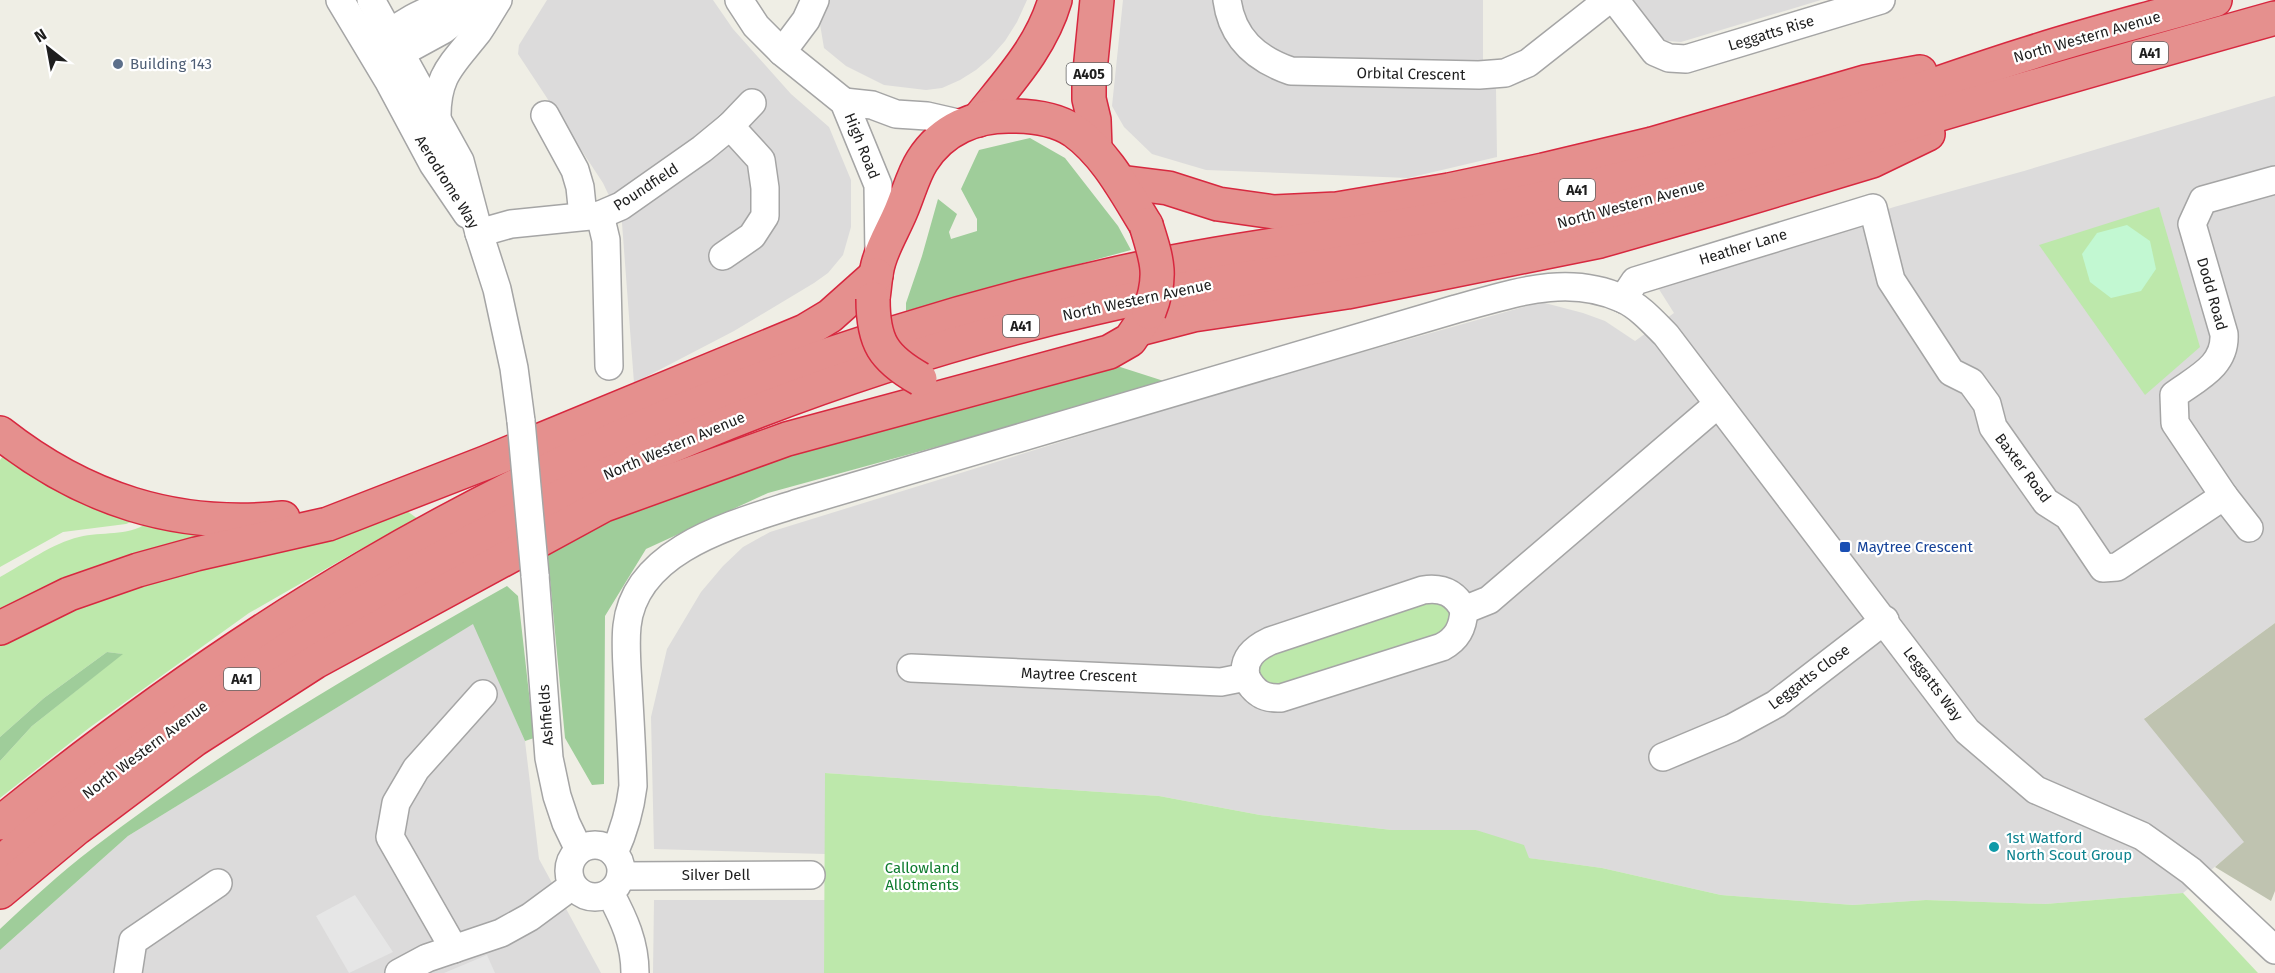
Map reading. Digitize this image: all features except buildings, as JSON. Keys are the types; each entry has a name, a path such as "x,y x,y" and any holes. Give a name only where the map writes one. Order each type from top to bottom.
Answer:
{"highway":[{"path":"965,391 943,387 920,379 899,367 883,350 873,326 876,279 922,161 939,140 970,122 1028,58 1040,38 1055,0"},
{"name":"A405","path":"1095,149 1089,81 1097,0"},
{"name":"North Western Avenue","path":"0,823 167,695 258,633 363,569 471,508 584,454 660,419 759,380 883,336 1111,274 1413,223 1528,201 1625,178 1833,118 2035,51 2215,0"},
{"name":"North Western Avenue","path":"0,864 25,841 163,734 272,658 418,569 567,494 725,423 845,379 934,350 1091,308 1200,285 1497,239 1616,210 2025,88 2275,18"},
{"path":"1120,182 1168,188 1218,204 1263,210 1302,212 1337,209 1461,188 1652,144 1865,82 2035,51"},
{"path":"1144,321 1347,292 1600,241 1872,161 2025,88"},
{"path":"0,892 77,828 194,740 315,662 604,506 787,439 1108,352 1130,340 1144,321 1155,295 1158,274 1155,253 1146,225 1120,182 1095,149 1072,130 1048,120 1029,116 1005,116 970,122"},
{"path":"0,628 69,594 138,570 196,554 328,524 405,495 805,331 830,316 876,279"},
{"path":"0,433 37,459 91,490 147,510 196,519 245,521 282,519 405,495"}],"street":[{"name":"Aerodrome Way","path":"340,0 433,164 479,233"},
{"name":"Aerodrome Way","path":"371,0 460,161 479,233"},
{"path":"394,43 428,11 454,0"},
{"path":"372,54 394,43 443,30 483,0"},
{"path":"436,120 437,92 443,77 478,32 498,0"},
{"name":"High Road","path":"739,0 756,26 782,52 844,102 878,185 876,279"},
{"path":"782,52 806,20 815,0"},
{"name":"Orbital Crescent","path":"1227,0 1229,12 1244,42 1267,62 1291,71 1479,75 1505,73 1528,63 1608,0"},
{"name":"Leggatts Rise","path":"1615,0 1654,52 1660,56 1686,59 1881,0"},
{"name":"High Road","path":"844,102 872,105 896,114 970,122"},
{"name":"Poundfield","path":"479,233 511,224 592,215 621,206 702,149 730,126 752,103"},
{"path":"545,115 575,170 592,215 606,240 609,366"},
{"path":"723,256 752,236 765,216 765,188 760,160 730,126"},
{"name":"Dodd Road","path":"2249,528 2224,496 2175,423 2174,394 2217,363 2224,347 2223,334 2192,224 2204,200 2275,180"},
{"name":"Baxter Road","path":"1873,208 1891,280 1951,372 1971,382 1987,404 1993,427 2046,502 2068,516 2103,568 2117,567 2224,496"},
{"name":"Heather Lane","path":"1623,300 1635,281 1873,208"},
{"name":"Ashfields","path":"479,233 498,289 514,368 535,576 549,758 557,796 566,823 579,850"},
{"path":"635,973 635,955 615,874 601,845 586,846 579,850 569,862 568,870 572,886 585,896 594,898 615,874 630,810 633,786 626,643 630,612 645,579 660,565 694,542 795,504 1456,309 1540,286 1584,287 1623,300"},
{"name":"Leggatts Way","path":"1623,300 1647,316 1666,334 1967,731 2036,790 2142,836 2191,871 2275,950"},
{"path":"1464,610 1489,600 1718,404"},
{"path":"1434,589 1449,592 1458,599 1464,610 1461,629 1450,643 1442,647 1281,698 1270,699 1263,696 1251,686 1246,677 1247,659 1252,651 1270,640 1423,590 1434,589"},
{"name":"Leggatts Close","path":"1663,757 1732,728 1776,705 1884,620"},
{"name":"Maytree Crescent","path":"911,668 1221,681 1246,677"},
{"path":"454,949 390,837 396,803 416,769 483,694"},
{"name":"Silver Dell","path":"615,874 811,875"},
{"path":"128,973 133,941 218,883"},
{"path":"399,973 427,958 501,933 530,917 572,886"}],"shaded area":[{"path":"547,0 713,0 733,29 791,94 829,127 851,180 851,227 843,255 828,273 734,331 634,383 622,223 603,183 518,54 519,45"},
{"path":"800,0 1027,0 1005,41 990,58 960,80 942,88 926,90 884,85 846,66 824,48 819,18"},
{"path":"1123,0 1483,0 1483,62 1496,89 1497,157 1408,178 1206,170 1152,154 1124,127 1112,106"},
{"path":"1632,0 1821,0 1681,42 1667,41 1659,37"},
{"path":"2275,96 2275,623 2145,718 2245,842 2183,893 2045,904 1926,900 1853,905 1721,895 1602,868 1528,858 1476,830 1392,830 1260,815 1159,796 825,773 825,854 654,849 651,717 667,649 701,592 723,566 743,547 770,532 1235,388 1541,302 1605,321 1635,341 1674,313 1655,283 1782,245 1894,207"},
{"path":"474,623 525,741 539,859 601,973 0,973 0,950 128,836"},
{"path":"2275,623 2275,891 2271,901 2215,867 2244,842 2144,719"},
{"path":"355,895 393,952 349,973 316,916"},
{"path":"654,900 825,900 824,973 653,973"},
{"path":"487,955 495,973 444,973"}],"green space":[{"path":"1030,138 1065,158 1118,226 1131,250 906,311 906,303 938,199 957,214 949,232 951,239 977,231 977,219 961,189 979,150"},
{"path":"2159,207 2200,347 2145,395 2039,245"},
{"path":"2127,225 2150,241 2156,269 2141,291 2111,298 2090,282 2082,254 2097,233"},
{"path":"1114,365 1170,383 768,493 646,549 605,616 604,784 592,785 565,738 547,548 633,507 807,446"},
{"path":"9,448 139,519 126,524 63,532 0,567 0,460"},
{"path":"407,511 418,519 249,613 89,728 0,798 0,761 32,726 122,654 107,652 44,698 0,737 0,636 71,601"},
{"path":"147,523 196,524 209,537 0,614 0,577 69,540 88,535 131,530"},
{"path":"507,586 518,596 534,738 525,741 473,624 128,836 0,950 0,929 69,867 142,811 244,742"},
{"path":"1424,598 1441,600 1452,613 1447,632 1271,688 1258,677 1256,662 1261,655"},
{"path":"107,652 123,654 32,726 0,761 0,737 44,698"},
{"name":"Callowland Allotments","path":"825,773 1159,796 1260,815 1392,830 1476,830 1524,845 1529,858 1602,868 1721,895 1853,905 1926,900 2045,904 2183,893 2258,973 824,973"}],"place":[{"name":"Building 143","path":"118,64"},
{"name":"Maytree Crescent","path":"1845,547"},
{"name":"1st Watford North Scout Group","path":"1994,847"}]}
